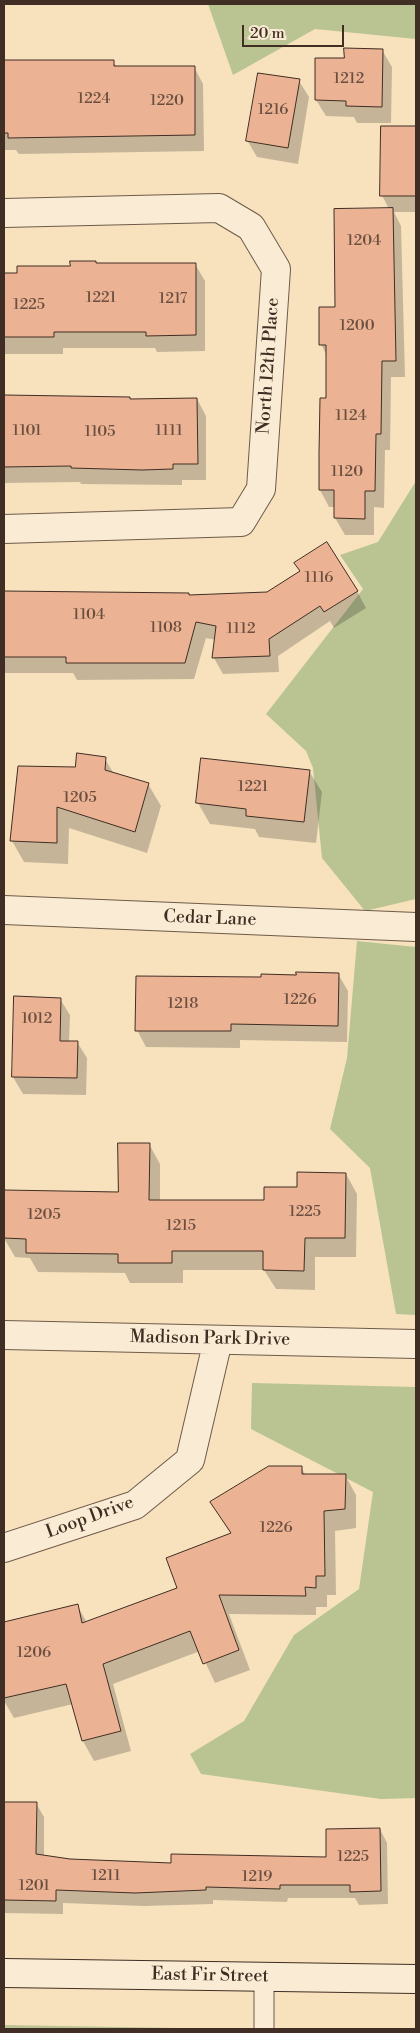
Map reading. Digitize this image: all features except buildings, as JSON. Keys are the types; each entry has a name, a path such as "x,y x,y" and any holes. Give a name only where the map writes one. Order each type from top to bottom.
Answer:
{"street":[{"name":"North 12th Place","path":"4,213 219,208 251,227 276,268 261,489 241,522 4,529"},
{"name":"Cedar Lane","path":"4,910 416,927"},
{"name":"Madison Park Drive","path":"4,1335 416,1344"},
{"name":"Loop Drive","path":"4,1548 135,1505 190,1460 218,1340"},
{"name":"East Fir Street","path":"4,1972 264,1978 416,1979"}],"lane":[{"path":"264,1978 264,2029"}],"green space":[{"path":"208,4 416,4 416,39 315,29 233,75"},
{"path":"416,481 416,899 365,911 322,858 313,768 306,751 266,714 363,589 340,555 378,542"},
{"path":"357,941 416,947 416,1315 396,1314 370,1168 330,1129 347,1058"},
{"path":"252,1383 416,1387 416,1798 381,1799 201,1774 190,1754 244,1721 294,1635 359,1589 373,1492 251,1429"},
{"path":"4,2025 235,2029 4,2029"}]}
